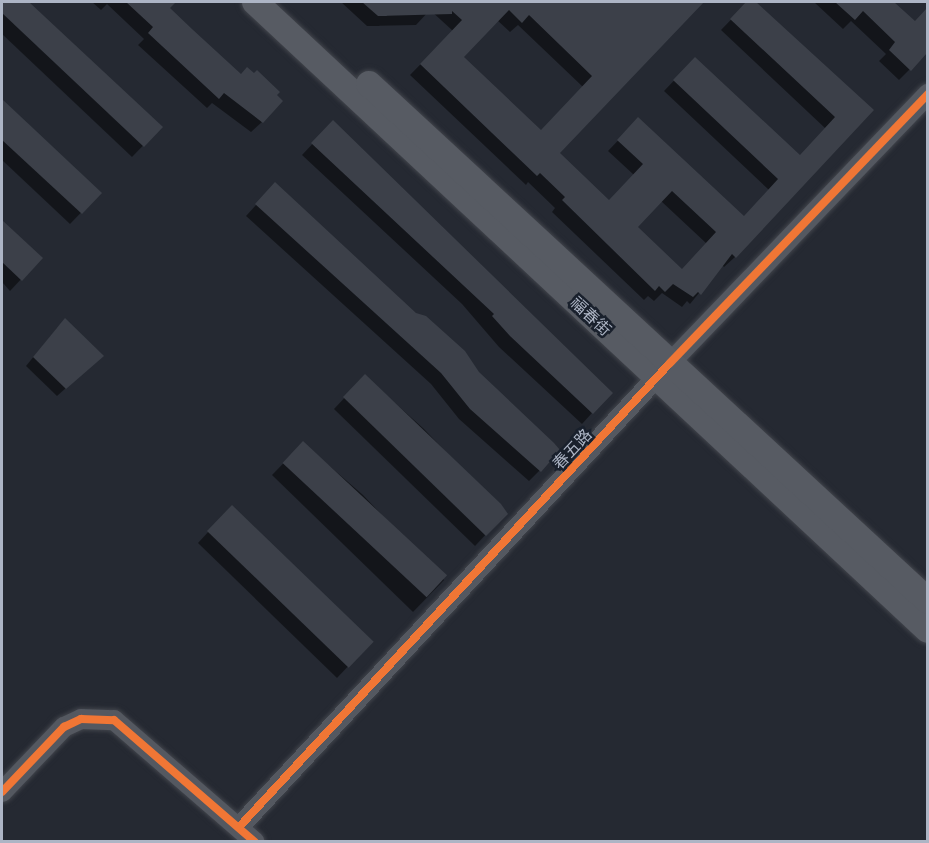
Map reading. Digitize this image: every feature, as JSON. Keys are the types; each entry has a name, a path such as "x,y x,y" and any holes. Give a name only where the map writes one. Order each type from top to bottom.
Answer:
{"main road":[{"name":"福春街","path":"255,2 663,370 927,601"},
{"name":"福春街","path":"280,2 663,370 927,630"}],"street":[{"name":"春五路","path":"240,826 663,370 927,94"},
{"path":"2,792 64,727 81,719 114,720 240,826 255,842"}],"building":[{"path":"2,2 29,2 163,127 144,147 2,13"},
{"path":"126,2 176,2 170,8 192,29 241,74 247,67 254,73 257,70 280,92 277,95 283,101 263,123 224,93 219,99 148,33 153,27"},
{"path":"362,2 704,2 560,153 609,200 643,164 617,140 638,117 744,216 778,179 673,80 695,57 800,155 835,117 730,19 746,2 756,2 874,110 736,258 732,254 701,295 698,292 693,297 673,284 665,292 659,286 655,291 562,200 565,197 540,173 537,176 420,64 462,20 452,11 452,14 378,16","holes":["509,10 522,23 529,15 592,76 541,130 464,57","672,191 716,232 682,269 638,227"]},
{"path":"835,2 894,2 915,21 927,8 927,53 911,71 889,50 895,42 863,11 855,20"},
{"path":"2,99 102,193 82,214 2,140"},
{"path":"333,120 613,393 593,414 510,336 492,316 494,314 311,143"},
{"path":"275,182 416,313 426,316 465,351 479,372 554,443 560,450 541,472 470,409 441,373 255,204"},
{"path":"2,220 43,258 22,281 2,262"},
{"path":"65,318 104,356 66,389 33,357"},
{"path":"365,374 501,504 508,514 486,536 343,397"},
{"path":"303,441 447,575 427,597 283,463"},
{"path":"232,505 374,642 349,668 207,531"}],"cycle path":[{"path":"240,826 670,363 928,94"},
{"path":"2,792 64,727 81,719 114,720 255,842"}]}
